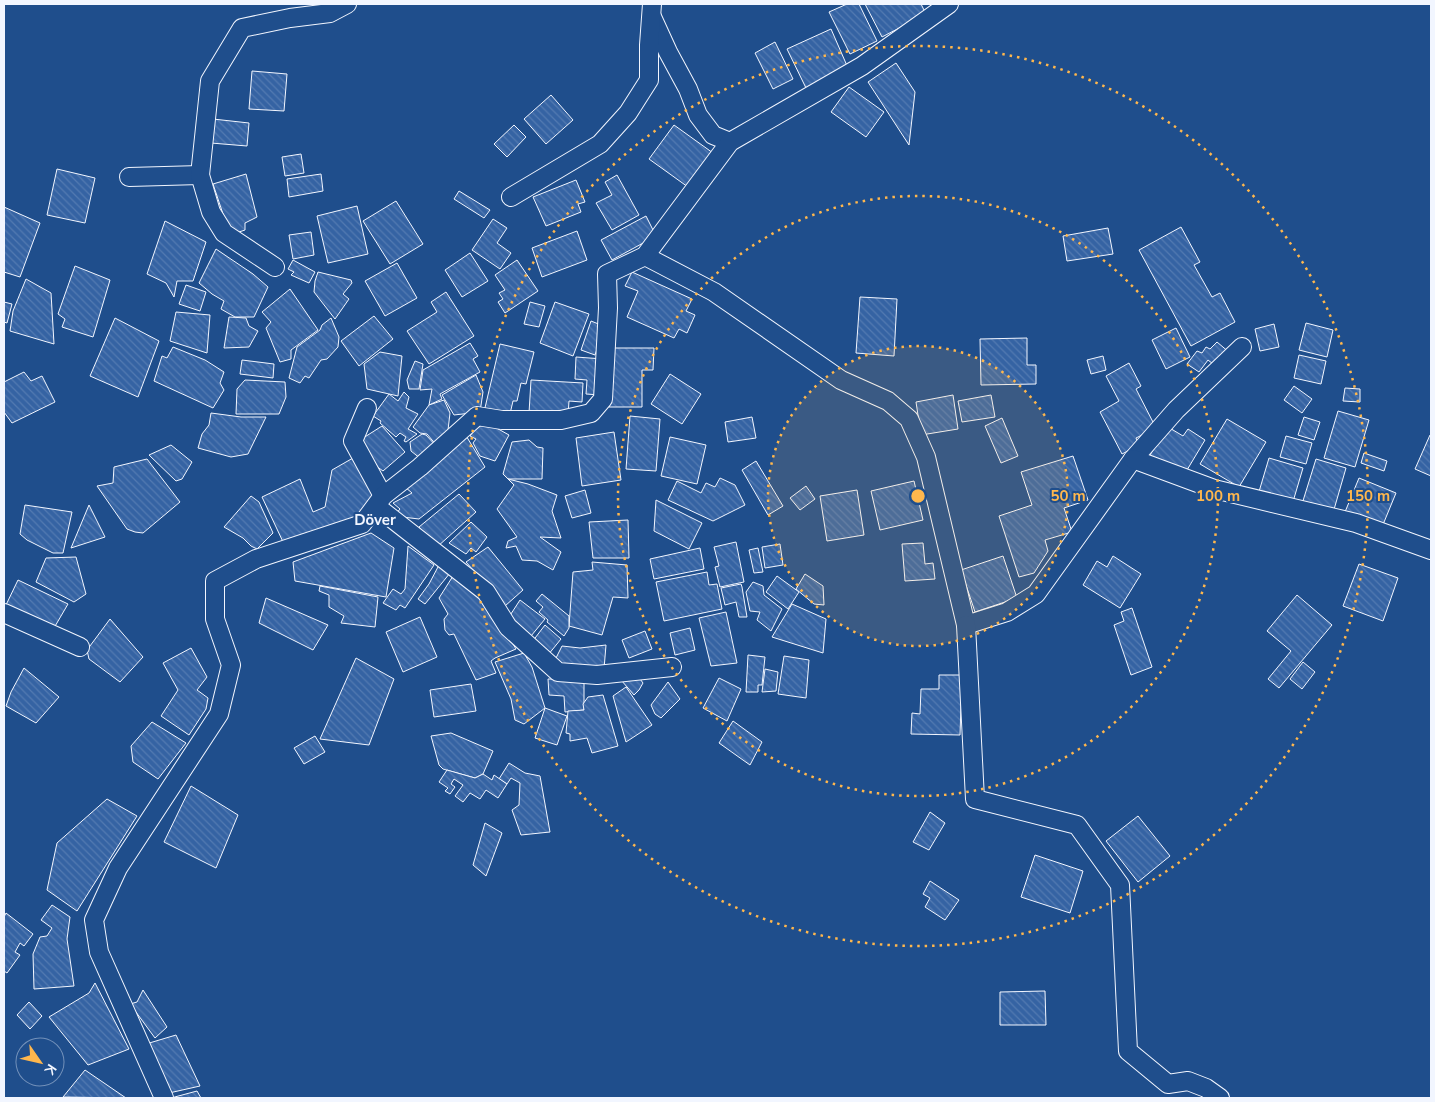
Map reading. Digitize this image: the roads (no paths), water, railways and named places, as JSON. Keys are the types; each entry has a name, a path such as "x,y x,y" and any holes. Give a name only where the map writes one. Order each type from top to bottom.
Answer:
{"street":[{"path":"275,267 224,234 211,212 200,175 210,81 242,28 290,18 330,13 347,4"},
{"path":"164,1098 99,952 94,920 118,868 219,714 231,665 215,619 216,581 256,559 362,524 380,501 477,416 502,420 561,420 591,413 603,399 608,308 607,274 645,256 730,142 862,66 949,4"},
{"path":"652,10 668,52 688,89 698,115 713,135 730,142"},
{"path":"511,197 600,144 628,113 649,80 649,44 652,10"},
{"path":"129,177 200,175"},
{"path":"645,256 714,292 841,380 888,401 909,418 926,457 966,625 975,799 1077,824 1120,885 1128,1051 1168,1084 1188,1081 1206,1088 1220,1098"},
{"path":"966,625 1008,612 1036,594 1133,459 1176,410 1242,347"},
{"path":"367,408 353,441 380,501 486,592 508,627 558,672 597,675 672,667"},
{"path":"1133,459 1214,490 1356,523 1431,550"},
{"path":"4,613 80,647"}],"district":[{"name":"Döver","path":"375,520"}]}
